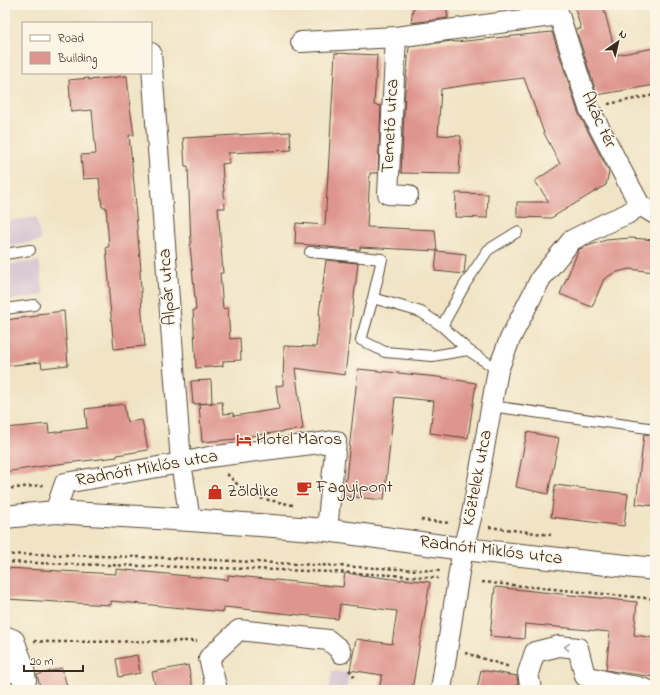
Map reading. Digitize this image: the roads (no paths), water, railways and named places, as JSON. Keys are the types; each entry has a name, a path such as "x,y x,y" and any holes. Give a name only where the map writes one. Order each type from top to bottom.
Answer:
{"street":[{"path":"301,42 396,37 557,10"},
{"name":"Akác tér","path":"557,10 589,108 627,181 648,209"},
{"name":"Temető utca","path":"396,37 388,194 408,195"},
{"name":"Alpár utca","path":"152,67 181,463 190,520"},
{"name":"Köztelek utca","path":"441,690 448,648 452,575 463,549 470,525 498,370 510,339 541,278 572,240 627,214 648,209"},
{"name":"Radnóti Miklós utca","path":"55,512 65,483 209,457 336,440 327,530"},
{"name":"Radnóti Miklós utca","path":"5,517 55,512 327,530 463,549 655,569"},
{"path":"216,690 209,658 239,630 328,640 339,648 341,653"},
{"path":"9,638 24,664 29,685"},
{"path":"529,681 535,652 559,646 578,648 585,676 648,690"},
{"path":"5,666 12,670 29,685"}],"lane":[{"path":"442,326 465,284 488,250 517,232"},
{"path":"5,254 30,250"},
{"path":"310,252 382,259 361,340 385,352 432,356 468,350"},
{"path":"373,298 421,312 442,326 468,350 498,370"},
{"path":"5,309 34,305"},
{"path":"491,406 655,429"}],"place":[{"name":"Hotel Maros","path":"244,440"},
{"name":"Fagyipont","path":"304,488"},
{"name":"Zöldike","path":"215,492"}]}
